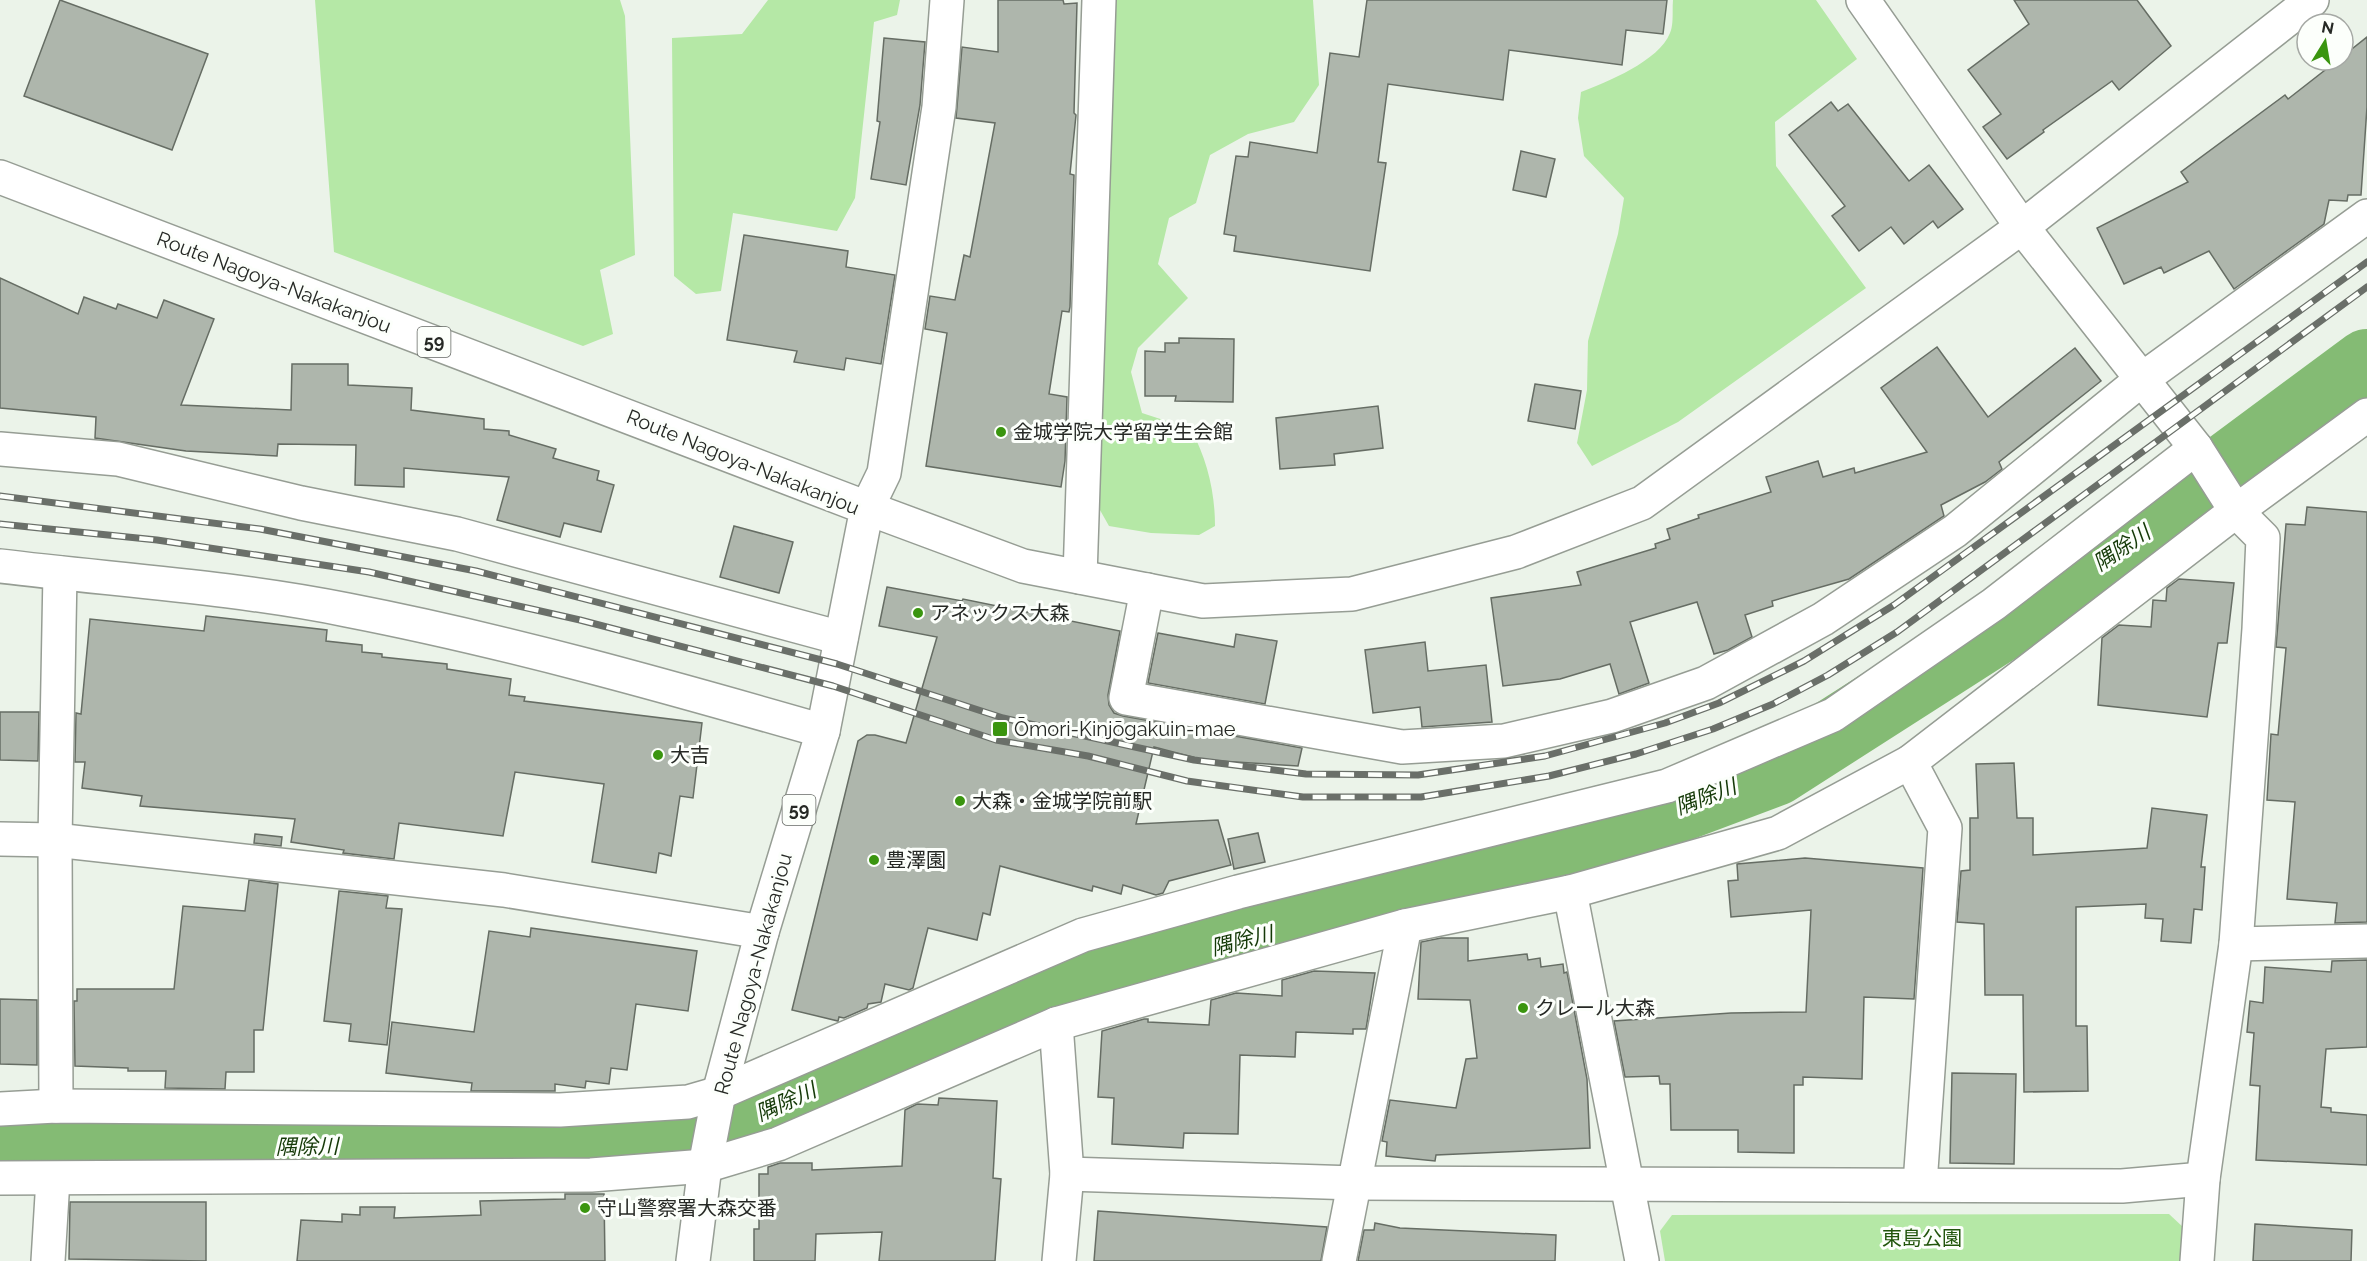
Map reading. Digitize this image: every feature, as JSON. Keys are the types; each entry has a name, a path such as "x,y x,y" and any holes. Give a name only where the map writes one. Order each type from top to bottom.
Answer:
{"street":[{"path":"947,0 939,107 884,473 867,508 1023,566 1203,601 1352,594 1516,552 1642,503 2022,227 2312,0"},
{"path":"1080,577 1099,0"},
{"path":"1863,0 2022,227 2199,453 2230,501 2263,538 2258,652 2236,944 2202,1179 2197,1261"},
{"name":"Route Nagoya-Nakakanjou","path":"0,177 867,508 823,731 762,932 717,1101 706,1160 693,1261"},
{"path":"1147,590 1126,698 1402,747 1504,741 1612,716 1706,683 1823,619 1955,531 2141,380 2367,216"},
{"path":"0,1178 591,1175 706,1160 778,1144 1056,1024 1405,926 1570,892 1778,833 1910,762 2230,501 2367,415"},
{"path":"0,449 118,459 301,503 457,534 841,638"},
{"path":"0,1108 56,1106 560,1110 717,1101 1083,935 1238,892 1667,786 1833,715 1994,604 2199,453"},
{"path":"0,566 202,589 346,609 484,640 823,731"},
{"path":"56,1106 55,840 60,573"},
{"path":"1910,762 1945,828 1920,1184"},
{"path":"0,839 55,840 504,891 762,932"},
{"path":"1570,892 1629,1182 1642,1261"},
{"path":"1339,1261 1405,926"},
{"path":"2236,944 2367,941"},
{"path":"1056,1024 1067,1174 1059,1261"},
{"path":"1067,1174 1355,1183 1629,1182 2122,1186 2202,1179"},
{"path":"48,1261 52,1179"}],"green space":[{"path":"315,0 620,0 625,16 635,255 600,270 613,334 583,346 334,252"},
{"path":"768,0 900,0 897,15 874,22 855,198 837,231 733,213 721,291 696,294 674,276 672,38 742,34"},
{"path":"1113,0 1313,0 1319,85 1294,122 1248,134 1210,155 1196,203 1169,218 1158,264 1188,298 1138,348 1131,372 1142,413 1191,429 1202,452 1212,488 1215,526 1199,535 1151,533 1109,526 1096,503"},
{"path":"1673,0 1816,0 1857,59 1775,122 1776,166 1866,288 1678,422 1592,466 1577,443 1587,390 1588,341 1618,234 1624,198 1584,156 1578,118 1581,92 1631,69 1655,53 1670,33"},
{"name":"東島公園","path":"2169,1214 2184,1228 2180,1261 1665,1261 1660,1231 1672,1215"}],"building":[{"path":"60,0 208,54 172,150 24,96"},
{"path":"998,0 1063,0 1064,4 1077,3 1074,113 1076,115 1070,174 1074,175 1070,307 1069,312 1062,311 1049,394 1067,397 1065,461 1061,487 926,466 947,333 925,329 930,296 955,300 964,255 970,257 995,123 956,118 962,47 998,52"},
{"path":"1367,0 1667,0 1663,34 1626,30 1622,65 1509,50 1503,100 1388,84 1378,162 1386,163 1370,271 1234,251 1236,236 1224,234 1236,156 1248,157 1250,142 1317,153 1330,53 1359,57"},
{"path":"2014,0 2137,0 2171,46 2119,90 2112,81 2043,130 2044,132 2007,159 1983,127 2001,114 1968,70 2029,24"},
{"path":"2367,37 2367,107 2361,195 2348,195 2347,201 2329,200 2324,224 2234,289 2209,251 2164,273 2161,267 2124,284 2097,228 2188,182 2181,172 2285,95 2288,99 2323,72 2355,72 2355,46"},
{"path":"884,38 925,42 920,105 906,185 871,179 880,122 877,121"},
{"path":"1831,102 1838,111 1848,104 1909,181 1929,165 1963,209 1938,228 1933,221 1904,244 1891,227 1859,251 1832,216 1845,206 1789,135"},
{"path":"1521,151 1555,159 1546,197 1513,190"},
{"path":"744,235 848,251 846,267 895,275 881,364 846,358 844,370 794,362 797,351 727,340"},
{"path":"0,278 78,314 84,297 116,309 118,304 157,318 164,300 214,319 181,405 291,410 292,364 348,364 348,385 412,388 411,410 484,419 484,429 509,431 509,435 556,449 553,458 599,471 597,480 614,485 601,532 564,523 560,537 497,520 509,477 404,468 404,487 355,485 356,445 278,444 277,456 186,451 95,438 96,417 0,408"},
{"path":"1179,338 1234,339 1233,402 1175,401 1176,396 1145,396 1145,351 1165,352 1165,343 1179,343"},
{"path":"1937,347 1988,417 2075,348 2101,381 1999,462 2002,469 1985,482 1941,505 1944,516 1849,579 1772,601 1773,606 1745,615 1752,637 1728,650 1714,654 1697,602 1630,622 1649,683 1619,694 1610,664 1560,679 1503,686 1491,598 1581,585 1577,572 1656,548 1655,544 1670,539 1667,529 1699,518 1698,515 1771,492 1766,477 1818,461 1823,477 1854,468 1855,473 1927,452 1881,388"},
{"path":"1535,384 1581,391 1575,429 1528,421"},
{"path":"1378,406 1383,448 1334,454 1335,465 1280,469 1276,418"},
{"path":"2307,507 2367,512 2367,922 2335,923 2337,903 2287,899 2295,802 2267,800 2271,734 2278,735 2286,648 2276,647 2286,524 2305,525"},
{"path":"734,526 793,542 779,593 720,577"},
{"path":"2179,579 2234,583 2227,643 2218,643 2207,717 2098,705 2102,638 2119,625 2151,627 2153,600 2166,601 2167,588"},
{"path":"887,587 962,601 963,599 1120,631 1108,695 1109,705 1114,713 1302,748 1298,766 1204,760 1154,747 1136,824 1218,820 1231,865 1169,881 1163,893 1156,895 1123,885 1121,894 1093,886 1092,891 1000,866 990,915 983,913 977,940 928,928 913,988 909,990 885,984 881,1002 868,1004 867,1008 844,1018 839,1017 838,1021 792,1010 858,741 867,735 875,735 906,743 937,637 879,626"},
{"path":"206,616 327,630 326,641 362,645 362,652 382,654 382,657 447,664 447,669 511,679 509,695 525,697 524,701 702,723 693,798 680,796 671,856 659,853 656,873 592,862 604,784 515,772 503,836 399,823 394,859 343,853 344,850 291,842 295,819 140,806 142,796 82,788 85,762 75,762 76,713 81,714 90,619 204,631"},
{"path":"1158,633 1234,647 1236,634 1277,641 1265,704 1148,683"},
{"path":"1425,642 1428,671 1486,665 1492,722 1422,727 1420,707 1373,713 1365,650"},
{"path":"0,712 39,712 38,761 0,760"},
{"path":"2014,763 2017,818 2033,818 2033,855 2147,848 2152,808 2207,815 2201,867 2205,867 2202,910 2194,909 2191,943 2161,941 2163,919 2145,918 2146,904 2076,907 2076,1026 2087,1026 2088,1091 2024,1092 2023,995 1985,995 1984,924 1957,922 1961,871 1970,870 1970,818 1978,818 1976,764"},
{"path":"1258,833 1265,862 1234,869 1228,839"},
{"path":"255,834 282,837 281,846 254,843"},
{"path":"1805,858 1923,868 1914,999 1864,997 1862,1079 1803,1077 1803,1085 1794,1085 1794,1153 1738,1152 1738,1130 1671,1130 1670,1084 1660,1084 1659,1076 1625,1077 1614,1021 1731,1013 1806,1012 1811,910 1731,917 1728,881 1738,880 1737,864"},
{"path":"249,880 278,884 263,1030 254,1030 254,1072 226,1072 225,1089 165,1088 166,1071 128,1071 128,1068 75,1066 74,1001 77,1001 77,989 174,989 183,906 245,911"},
{"path":"339,891 388,896 386,908 402,909 387,1045 349,1041 351,1024 324,1021"},
{"path":"531,928 697,951 688,1011 636,1004 627,1070 611,1068 609,1084 586,1081 585,1088 555,1084 555,1091 471,1091 472,1083 386,1073 392,1022 474,1032 489,931 530,937"},
{"path":"1441,938 1468,938 1468,961 1527,954 1528,960 1540,958 1541,967 1563,964 1564,973 1567,972 1587,1079 1590,1148 1436,1155 1435,1161 1386,1156 1387,1142 1382,1141 1390,1100 1456,1108 1466,1059 1477,1058 1470,1000 1418,999 1421,942"},
{"path":"2367,960 2367,1047 2326,1049 2321,1107 2331,1108 2331,1112 2367,1115 2367,1165 2256,1160 2260,1086 2250,1085 2254,1033 2247,1032 2250,1001 2263,1003 2265,967 2331,972 2332,961"},
{"path":"1314,971 1375,973 1366,1029 1353,1029 1353,1034 1296,1032 1295,1057 1240,1055 1238,1134 1184,1133 1183,1148 1112,1144 1114,1098 1098,1097 1102,1031 1144,1019 1148,1019 1148,1022 1209,1025 1211,1000 1236,993 1282,996 1282,980"},
{"path":"0,999 37,1000 37,1065 0,1064"},
{"path":"1952,1073 2016,1074 2014,1164 1950,1163"},
{"path":"939,1098 997,1101 993,1178 1001,1179 995,1261 879,1261 882,1232 816,1234 815,1261 754,1261 754,1229 759,1229 759,1174 768,1174 768,1167 780,1163 812,1163 812,1170 902,1166 905,1110 917,1104 938,1105"},
{"path":"565,1194 604,1194 605,1261 297,1261 301,1220 342,1222 342,1214 360,1215 360,1207 395,1207 394,1218 481,1215 480,1201 565,1199"},
{"path":"70,1202 206,1202 206,1261 69,1259"},
{"path":"1098,1211 1327,1227 1321,1261 1094,1261"},
{"path":"1375,1223 1400,1228 1556,1235 1555,1261 1358,1261 1364,1230 1374,1230"},
{"path":"2255,1224 2352,1230 2351,1261 2253,1261"}],"waterway":[{"name":"隅除川","path":"0,1146 252,1148 291,1145 571,1151 738,1124 848,1074 1113,968 1226,946 1506,872 1775,771 2139,538 2220,473 2367,364"}],"railway":[{"path":"0,496 260,529 476,571 837,664 1003,718 1194,760 1306,774 1418,775 1545,756 1665,723 1719,703 1804,661 1894,605 2367,262"},
{"path":"0,524 157,540 369,572 580,620 833,686 996,740 1088,756 1187,781 1303,797 1421,797 1549,776 1636,754 1713,729 1773,704 1828,675 1897,632 2367,287"}],"place":[{"name":"金城学院大学留学生会館","path":"1001,432"},
{"name":"アネックス大森","path":"918,613"},
{"name":"Ōmori-Kinjōgakuin-mae","path":"1000,729"},
{"name":"大吉","path":"658,755"},
{"name":"大森・金城学院前駅","path":"960,801"},
{"name":"豊澤園","path":"874,860"},
{"name":"クレール大森","path":"1523,1008"},
{"name":"守山警察署大森交番","path":"585,1208"}]}
